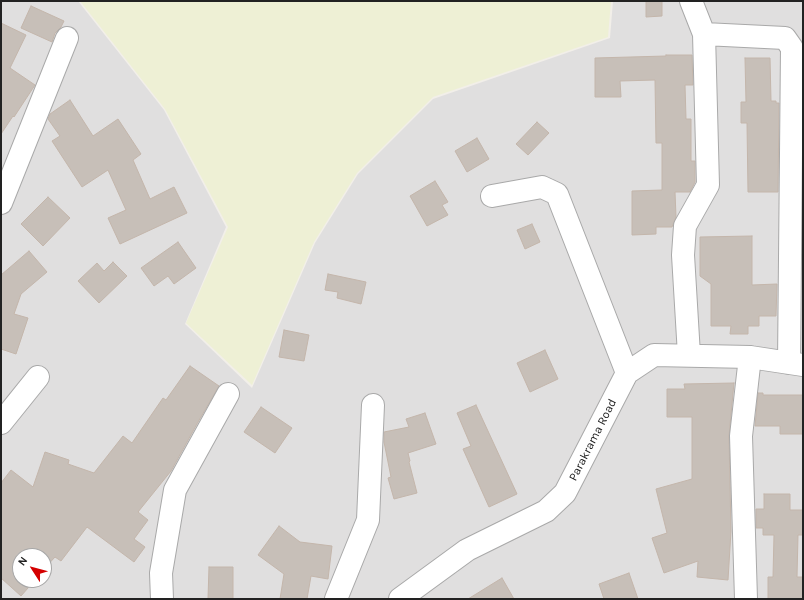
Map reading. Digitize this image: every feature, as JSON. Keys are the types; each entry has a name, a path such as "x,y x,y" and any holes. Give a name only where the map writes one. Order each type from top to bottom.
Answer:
{"street":[{"path":"689,356 683,255 685,226 708,185 704,34 691,1"},
{"path":"704,34 784,38 792,48 796,364"},
{"path":"1,203 67,38"},
{"path":"492,196 542,187 557,194 627,373"},
{"name":"Parakrama Road","path":"400,599 467,550 546,511 566,493 627,373 654,355 750,357 796,364"},
{"path":"746,599 741,436 750,357"},
{"path":"1,423 38,377"},
{"path":"162,599 161,573 176,490 228,394"},
{"path":"336,599 368,520 373,405"}],"shaded area":[{"path":"1,1 78,1 164,110 226,227 185,324 252,388 315,243 358,174 433,99 610,38 613,1 803,1 803,599 1,599"}],"green space":[{"path":"80,1 611,1 608,37 433,97 357,173 314,242 252,385 186,323 228,227 165,109"}],"building":[{"path":"646,1 662,1 662,16 646,17"},
{"path":"31,6 64,21 55,33 52,42 21,28"},
{"path":"1,23 26,35 10,68 35,85 1,134"},
{"path":"692,55 693,85 685,85 686,119 691,119 691,161 695,161 695,182 690,192 675,192 676,217 672,227 656,227 656,234 632,235 632,191 662,190 662,143 656,143 655,80 620,81 621,97 595,97 595,58"},
{"path":"745,58 770,58 771,101 776,101 776,103 779,103 778,192 748,192 747,123 741,123 741,102 746,102"},
{"path":"70,100 93,136 118,119 141,154 133,160 150,199 174,187 187,213 120,244 108,218 126,210 108,170 82,187 52,141 60,136 48,119 50,114"},
{"path":"537,122 549,133 528,155 516,144"},
{"path":"477,138 489,159 467,172 455,151"},
{"path":"435,181 448,202 442,205 448,215 427,226 410,196"},
{"path":"48,197 70,218 43,246 21,224"},
{"path":"532,224 540,242 525,249 517,230"},
{"path":"752,236 752,285 777,284 776,316 759,316 759,326 748,326 748,334 730,334 731,326 711,326 711,284 700,276 700,237"},
{"path":"178,242 196,268 174,284 168,276 154,286 141,268"},
{"path":"29,251 47,272 21,294 14,314 28,318 16,354 1,349 1,275"},
{"path":"113,262 127,276 99,303 78,281 97,263 104,271"},
{"path":"328,274 366,282 361,304 337,298 338,292 325,290"},
{"path":"284,330 309,335 304,361 279,357"},
{"path":"545,350 558,379 530,392 517,363"},
{"path":"190,366 219,386 171,471 138,512 148,520 134,539 145,547 134,562 87,527 61,561 55,557 52,560 52,548 12,548 12,588 1,578 1,483 11,470 33,487 45,452 69,460 68,464 94,473 123,436 132,443 163,398 166,400"},
{"path":"734,383 729,436 731,531 728,580 697,577 698,561 664,573 652,538 667,533 656,489 692,479 692,417 667,417 667,389 685,389 684,384"},
{"path":"758,393 763,393 763,395 803,395 803,434 780,434 780,426 755,426"},
{"path":"476,405 517,494 489,507 463,449 471,446 457,413"},
{"path":"261,407 292,428 275,453 244,432"},
{"path":"425,413 436,444 408,453 417,493 394,499 388,478 391,477 384,442 384,432 409,427 406,419"},
{"path":"764,494 790,494 790,510 803,510 803,535 798,535 797,577 803,577 803,599 768,599 768,577 773,577 774,535 763,535 763,528 756,528 756,509 764,509"},
{"path":"279,526 300,542 332,546 328,579 311,576 307,599 280,599 284,574 258,555"},
{"path":"209,567 233,567 233,599 208,599"},
{"path":"629,573 638,599 604,599 599,584"},
{"path":"502,578 514,599 468,599"},
{"path":"12,588 28,588 21,596"}]}
